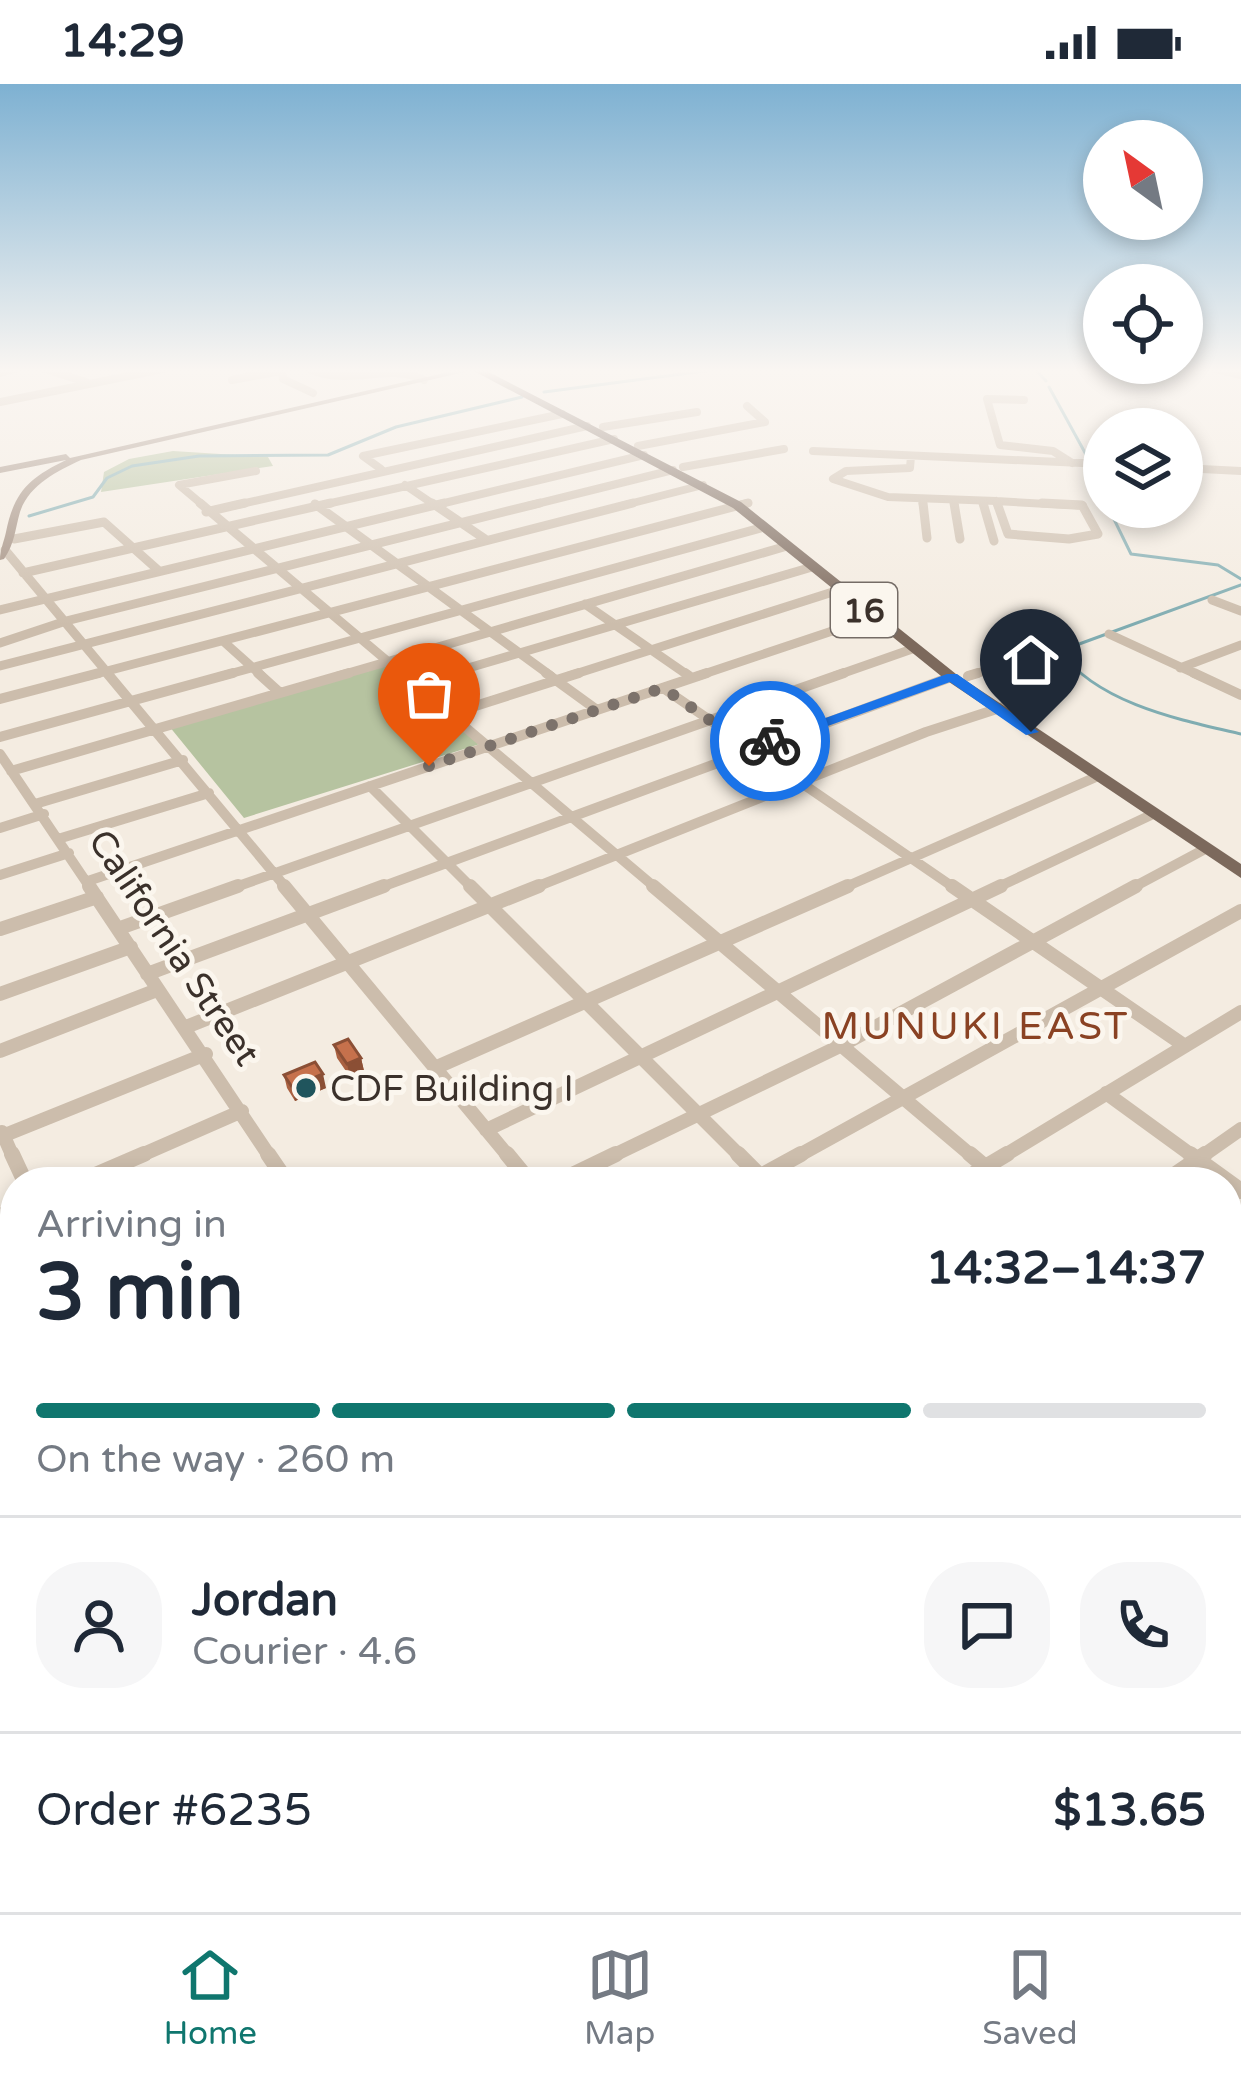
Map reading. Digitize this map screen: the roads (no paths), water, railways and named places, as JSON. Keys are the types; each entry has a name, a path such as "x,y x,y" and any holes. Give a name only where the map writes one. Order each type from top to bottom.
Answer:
{"main road":[{"path":"0,470 81,454"},
{"path":"6,549 19,501 49,473 91,454"},
{"name":"16","path":"649,454 743,504 960,677"},
{"name":"16","path":"678,469 743,504 839,590 915,648 1241,859"},
{"path":"0,512 15,514"},
{"name":"16","path":"1003,706 1096,777 1241,872"}],"street":[{"path":"371,454 363,456 485,539"},
{"path":"206,512 452,454"},
{"path":"23,573 405,485 516,454"},
{"path":"0,610 624,454"},
{"path":"0,643 66,621 370,544 752,454"},
{"path":"878,454 1083,463"},
{"path":"1058,454 1072,463"},
{"path":"911,456 910,468 841,472 833,479 880,496 982,500 1085,506 1098,534 1070,539 1008,533 996,501"},
{"path":"1203,469 1241,471"},
{"path":"256,471 179,483 206,512 984,1167"},
{"path":"0,666 703,485"},
{"path":"297,489 597,710"},
{"path":"922,499 927,538"},
{"path":"954,500 960,539"},
{"path":"982,500 994,541"},
{"path":"0,699 743,504"},
{"path":"158,570 101,521 6,549 352,961 517,1167"},
{"path":"0,737 764,526"},
{"path":"525,530 557,550"},
{"path":"0,790 16,777 154,728 787,546"},
{"path":"412,686 812,567"},
{"path":"447,715 839,590"},
{"path":"1212,600 1241,611"},
{"path":"585,604 692,678"},
{"path":"88,881 874,617"},
{"path":"1109,634 1241,695"},
{"path":"223,640 279,692"},
{"path":"1180,668 1241,645"},
{"path":"120,928 915,648"},
{"path":"147,974 751,748 1044,653"},
{"path":"663,688 1185,1046"},
{"path":"186,1027 1003,706"},
{"name":"California Street","path":"0,754 157,990 206,1054 277,1167"},
{"path":"0,828 39,809 183,760"},
{"path":"437,1066 588,1004 1096,777"},
{"path":"370,786 747,1167"},
{"path":"58,839 208,793"},
{"path":"486,1130 1151,814"},
{"path":"590,1167 839,1046 1205,849"},
{"path":"0,875 69,853"},
{"path":"0,929 97,896"},
{"path":"783,1167 1241,911"},
{"path":"0,994 131,947"},
{"path":"0,1051 157,990"},
{"path":"987,1167 1241,1012"},
{"path":"18,1167 1,1133 206,1054"},
{"path":"1106,1093 1207,1167"},
{"path":"113,1167 242,1111"},
{"path":"1182,1167 1241,1129"}],"waterway":[{"path":"29,516 93,497 107,478 132,466 199,456 330,454"},
{"path":"1118,528 1131,554 1218,565 1241,579"},
{"path":"1241,585 1060,651 1076,669 1118,697 1167,716 1241,734"}],"place":[{"name":"CDF Building I","path":"306,1088"}],"district":[{"name":"MUNUKI EAST","path":"976,1025"}]}
